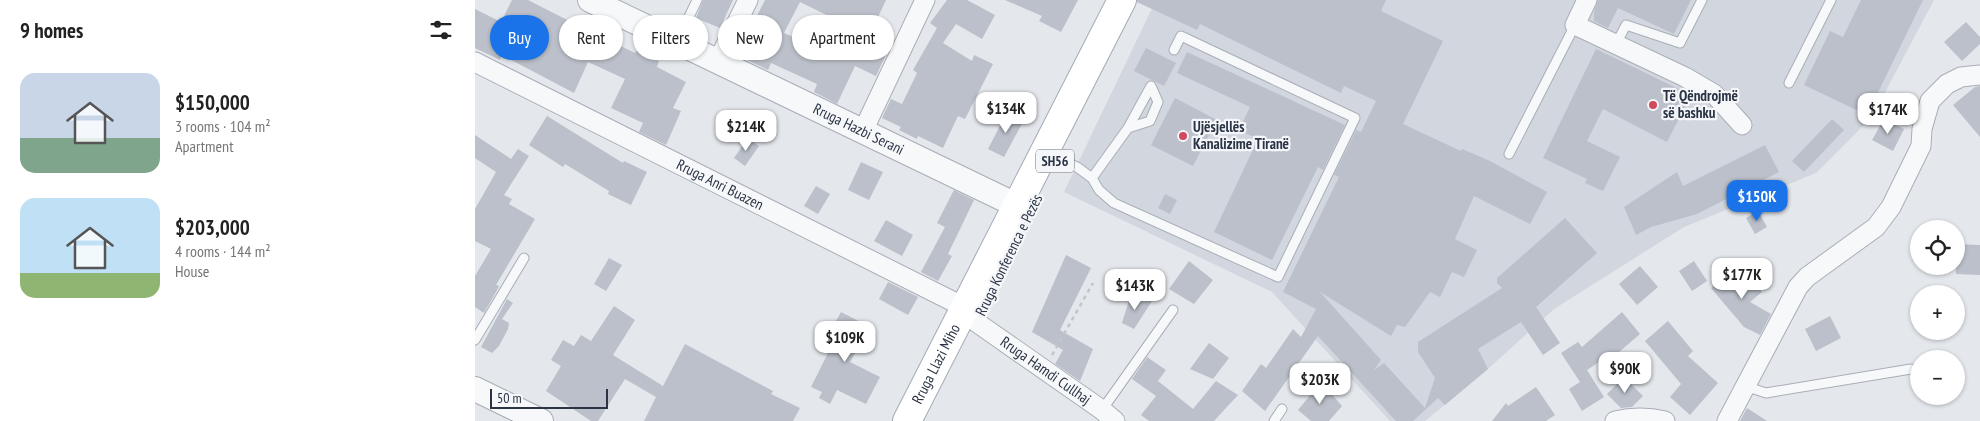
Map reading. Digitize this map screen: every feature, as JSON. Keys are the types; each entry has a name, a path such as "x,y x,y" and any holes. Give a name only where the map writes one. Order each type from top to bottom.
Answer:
{"main road":[{"name":"Rruga Konferenca e Pezës","path":"970,314 1018,206 1122,0"},
{"name":"Rruga Konferenca e Pezës","path":"970,314 1057,158 1136,0"},
{"name":"Rruga Llazi Miho","path":"907,421 970,314"},
{"name":"Rruga Llazi Miho","path":"926,421 970,314"}],"street":[{"name":"Rruga Hazbi Serani","path":"590,0 633,21"},
{"path":"718,61 748,0"},
{"path":"863,131 925,0"},
{"path":"1587,0 1575,24 1685,77 1714,94 1742,125"},
{"name":"Rruga Hazbi Serani","path":"708,56 1018,206"},
{"name":"Rruga Anri Buazen","path":"475,62 970,314"},
{"path":"1727,421 1798,287 1807,277 1876,227 1891,207 1921,146 1922,129 1930,101 1947,84 1961,77 1980,75"},
{"name":"Rruga Hamdi Cullhaj","path":"970,314 1108,415"},
{"path":"475,389 541,421"},
{"path":"1615,421 1627,418 1651,418 1665,421"}],"lane":[{"path":"690,15 697,0"},
{"path":"1615,44 1626,25 1680,43 1702,0"},
{"path":"1789,83 1831,0"},
{"path":"1509,154 1575,24"},
{"path":"1057,158 1077,167 1092,178 1099,190 1114,203 1278,277 1355,118 1181,36 1174,50"},
{"path":"1092,178 1128,128 1151,86 1158,102 1150,122 1128,128"},
{"path":"475,340 524,258"},
{"path":"1108,415 1173,310"},
{"path":"1744,386 1766,393 1910,370"},
{"path":"1274,421 1282,409"}],"path":[{"path":"1043,369 1093,283"}],"shaded area":[{"path":"1156,0 1934,0 1872,117 1816,173 1684,227 1554,309 1488,369 1425,421 1390,421 1272,292 1064,192"}],"building":[{"path":"512,0 528,0 559,16 559,60 623,60 623,47 633,52 633,60 657,60 659,61 657,67 686,82 673,108 681,111 666,145 639,132 643,123 611,108 625,79 588,62 574,93 511,60 549,60 549,15 504,15"},
{"path":"703,0 733,0 726,15 718,15 718,27 708,23 708,15 697,15"},
{"path":"765,0 886,0 879,15 827,15 800,2 792,15 784,33 792,37 792,60 884,60 876,76 855,66 837,104 814,92 817,84 771,63 768,70 747,60 782,60 782,15 757,15"},
{"path":"947,0 967,0 995,15 982,39 956,24 943,43 972,61 974,55 993,64 965,119 958,116 943,148 918,136 917,139 899,130 901,127 882,118 891,99 902,104 917,73 913,70 937,28 930,23"},
{"path":"1005,0 1078,0 1061,32 1039,21 1042,16"},
{"path":"1137,0 1386,0 1381,11 1443,41 1403,124 1461,151 1462,149 1490,161 1547,192 1530,224 1474,196 1455,239 1477,250 1464,277 1452,272 1440,297 1430,292 1405,327 1397,325 1391,336 1320,292 1381,360 1374,370 1384,363 1425,408 1435,378 1418,352 1418,342 1502,288 1497,283 1497,278 1565,218 1597,253 1536,307 1560,343 1543,355 1521,322 1478,349 1488,369 1445,405 1438,398 1413,421 1396,421 1318,336 1265,411 1242,391 1261,364 1266,368 1293,329 1301,337 1316,309 1283,292 1339,177 1334,175 1356,130 1361,132 1376,101 1344,86 1341,93 1200,24 1197,30 1137,2"},
{"path":"1598,0 1691,0 1674,34 1618,8 1608,28 1594,21 1594,12"},
{"path":"1861,0 1923,0 1867,115 1804,85 1830,31 1843,37"},
{"path":"475,9 490,16 490,55 475,48"},
{"path":"1966,22 1980,37 1980,44 1962,61 1944,42"},
{"path":"1146,48 1176,63 1164,86 1134,71"},
{"path":"1596,49 1691,95 1667,142 1603,109 1587,141 1620,157 1603,191 1585,183 1587,179 1543,158"},
{"path":"1187,52 1345,125 1323,170 1318,167 1272,260 1214,232 1258,139 1239,130 1250,107 1177,73"},
{"path":"1980,86 1980,137 1953,105 1975,87"},
{"path":"1175,98 1217,120 1193,166 1151,145"},
{"path":"1007,112 1024,120 1004,157 988,149"},
{"path":"547,116 623,163 624,161 647,172 631,205 608,194 609,191 565,164 563,167 529,145"},
{"path":"1832,119 1844,130 1804,172 1792,161"},
{"path":"1884,119 1904,129 1893,151 1872,140"},
{"path":"475,135 511,159 518,149 529,156 504,195 512,199 509,204 535,219 496,285 499,286 484,313 475,307 475,276 491,249 475,241 475,209 496,172 475,158"},
{"path":"748,138 759,146 745,166 734,158"},
{"path":"1765,145 1779,172 1697,214 1651,227 1636,235 1624,207 1677,172 1683,186"},
{"path":"861,162 883,172 869,200 848,190"},
{"path":"816,186 830,194 818,214 804,206"},
{"path":"954,190 974,200 948,254 952,256 938,281 921,272 945,227 937,223"},
{"path":"1165,194 1177,200 1170,214 1158,208"},
{"path":"1758,211 1767,227 1755,234 1746,218"},
{"path":"886,220 913,235 902,256 874,241"},
{"path":"1965,244 1980,245 1980,275 1965,274"},
{"path":"1066,255 1091,268 1060,330 1093,349 1080,381 1055,364 1063,350 1032,332"},
{"path":"609,258 622,265 606,291 594,284"},
{"path":"1189,261 1213,280 1194,304 1169,289"},
{"path":"1694,261 1707,281 1692,291 1679,271"},
{"path":"1739,265 1762,292 1750,302 1771,314 1760,335 1744,327 1711,288"},
{"path":"1640,266 1658,287 1637,305 1619,284"},
{"path":"888,282 918,297 908,315 879,299"},
{"path":"1131,294 1152,301 1134,329 1122,323"},
{"path":"507,299 513,303 502,319 509,323 508,329 499,346 492,353 481,347"},
{"path":"614,306 635,320 613,355 663,386 685,344 773,391 771,394 800,408 793,421 644,421 656,397 625,379 598,421 591,421 546,391 561,366 551,360 563,340 574,346 581,335 591,341"},
{"path":"841,312 870,327 850,362 880,377 866,404 837,390 830,404 819,398 822,392 811,387 831,347 824,343"},
{"path":"1622,312 1640,334 1611,359 1608,356 1587,370 1604,397 1582,411 1569,389 1580,382 1561,353 1578,342 1582,347"},
{"path":"1830,316 1841,338 1816,351 1805,329"},
{"path":"1668,321 1693,351 1688,356 1718,383 1690,415 1670,397 1681,384 1645,341"},
{"path":"1209,343 1229,358 1213,379 1190,369"},
{"path":"1147,357 1166,370 1158,381 1193,409 1216,381 1238,395 1214,421 1149,421 1141,415 1156,396 1132,379"},
{"path":"1624,377 1643,396 1632,407 1621,408 1607,394"},
{"path":"1321,382 1342,406 1329,421 1311,421 1298,410"},
{"path":"1536,387 1555,415 1546,421 1492,421 1506,403 1508,406"},
{"path":"1747,408 1767,421 1740,421"}],"place":[{"name":"Të Qëndrojmë së bashku","path":"1653,105"},
{"name":"Ujësjellës Kanalizime Tiranë","path":"1183,136"}]}
